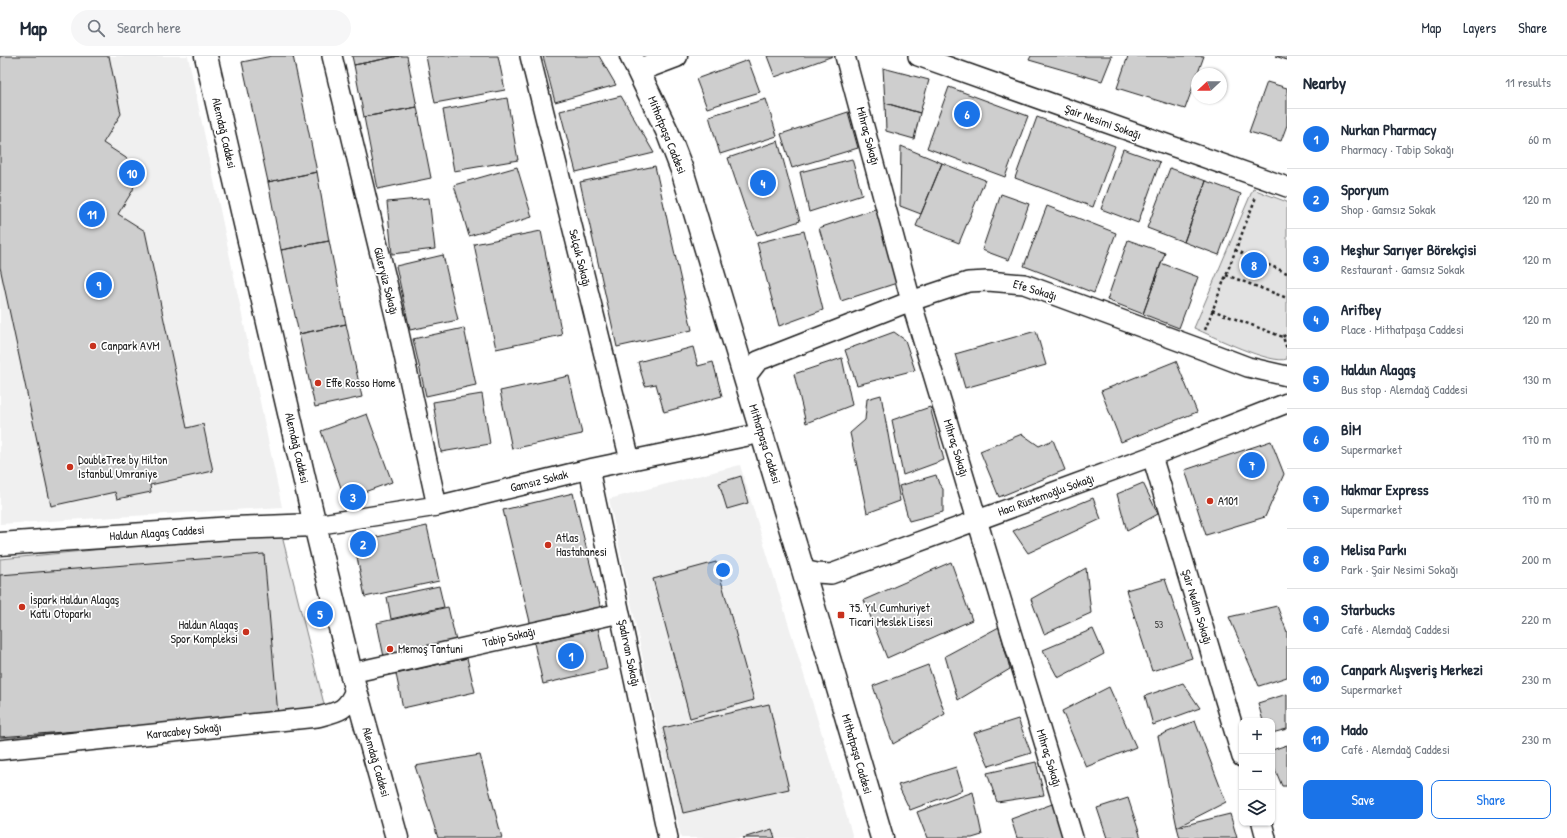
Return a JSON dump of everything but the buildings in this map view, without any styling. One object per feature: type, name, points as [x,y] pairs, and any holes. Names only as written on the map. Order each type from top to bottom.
[{"type":"main road","name":"Alemdağ Caddesi","points":[[206,56],[315,525],[353,681],[397,838]]},
{"type":"main road","points":[[635,63],[676,56]]},
{"type":"main road","name":"Mithatpaşa Caddesi","points":[[635,63],[667,131],[682,170],[762,433],[882,838]]},
{"type":"main road","name":"Haldun Alagaş Caddesi","points":[[0,544],[232,528],[315,525]]},
{"type":"street","name":"Güleryüz Sokağı","points":[[332,56],[397,324],[437,506]]},
{"type":"street","name":"Selçuk Sokağı","points":[[530,56],[630,460]]},
{"type":"street","name":"Mihraç Sokağı","points":[[845,56],[911,301],[1073,838]]},
{"type":"street","name":"Şair Nesimi Sokağı","points":[[918,56],[1287,187]]},
{"type":"street","name":"Efe Sokağı","points":[[745,378],[758,361],[911,301],[968,282],[988,281],[1024,284],[1248,367],[1287,376]]},
{"type":"street","name":"Hacı Rüstemoğlu Sokağı","points":[[803,570],[832,574],[1152,456],[1287,403]]},
{"type":"street","name":"Gamsız Sokak","points":[[315,525],[437,506],[630,460],[762,433]]},
{"type":"street","name":"Şair Nedim Sokağı","points":[[1152,456],[1241,754]]},
{"type":"street","name":"Şadırvan Sokağı","points":[[590,469],[668,838]]},
{"type":"street","name":"Tabip Sokağı","points":[[353,681],[620,613]]},
{"type":"street","name":"Karacabey Sokağı","points":[[0,750],[317,717],[337,713],[351,701],[353,681]]},
{"type":"street","points":[[1263,826],[1266,838]]},
{"type":"path","points":[[1198,348],[1262,179]]},
{"type":"path","points":[[1235,250],[1287,273]]},
{"type":"path","points":[[1226,275],[1287,298]]},
{"type":"path","points":[[1212,310],[1283,337]]},
{"type":"path","points":[[1283,337],[1287,333]]},
{"type":"path","points":[[1283,337],[1287,349]]},
{"type":"shaded area","name":"Canpark AVM","points":[[0,56],[188,56],[282,507],[0,524]]},
{"type":"shaded area","points":[[1253,189],[1287,202],[1287,359],[1279,360],[1255,354],[1194,328]]},
{"type":"shaded area","points":[[740,465],[853,838],[681,838],[609,499]]},
{"type":"shaded area","points":[[281,532],[325,708],[0,738],[0,559]]},
{"type":"place","name":"BİM","points":[[967,114]]},
{"type":"place","name":"Canpark Alışveriş Merkezi","points":[[132,173]]},
{"type":"place","name":"Arifbey","points":[[763,183]]},
{"type":"place","name":"Mado","points":[[92,214]]},
{"type":"place","name":"Melisa Parkı","points":[[1254,265]]},
{"type":"place","name":"Starbucks","points":[[99,285]]},
{"type":"place","name":"Canpark AVM","points":[[93,346]]},
{"type":"place","name":"Effe Rosso Home","points":[[318,383]]},
{"type":"place","name":"Hakmar Express","points":[[1252,465]]},
{"type":"place","name":"DoubleTree by Hilton Istanbul Umraniye","points":[[70,467]]},
{"type":"place","name":"Meşhur Sarıyer Börekçisi","points":[[353,497]]},
{"type":"place","name":"A101","points":[[1210,501]]},
{"type":"place","name":"Sporyum","points":[[363,544]]},
{"type":"place","name":"Atlas Hastahanesi","points":[[548,545]]},
{"type":"place","name":"İspark Haldun Alagaş Katlı Otoparkı","points":[[22,607]]},
{"type":"place","name":"Haldun Alagaş","points":[[320,614]]},
{"type":"place","name":"75. Yıl Cumhuriyet Ticari Meslek Lisesi","points":[[841,615]]},
{"type":"place","name":"Haldun Alagaş Spor Kompleksi","points":[[246,632]]},
{"type":"place","name":"Memoş Tantuni","points":[[390,649]]},
{"type":"place","name":"Nurkan Pharmacy","points":[[571,656]]}]
